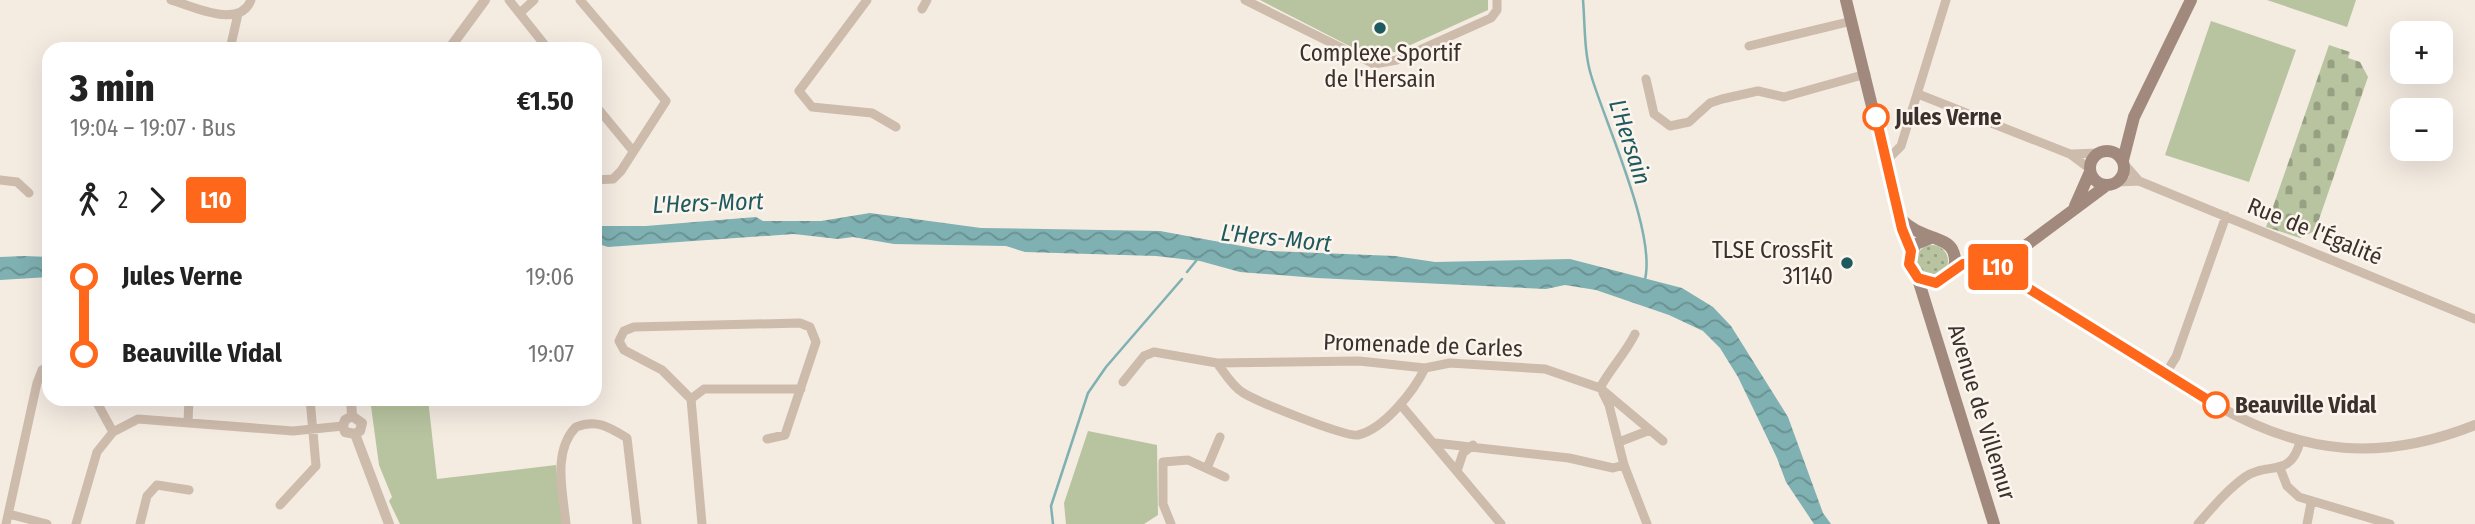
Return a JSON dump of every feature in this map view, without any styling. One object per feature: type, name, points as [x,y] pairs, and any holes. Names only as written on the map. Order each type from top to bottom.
[{"type":"main road","points":[[1846,0],[1911,251],[1909,264],[1918,278],[1929,283],[1941,281],[1953,269],[2025,246],[2123,175],[2134,117],[2191,0]]},
{"type":"main road","points":[[2074,209],[2092,160],[2134,117]]},
{"type":"main road","points":[[2101,152],[2115,152],[2124,163]]},
{"type":"main road","points":[[2090,171],[2094,180],[2112,184]]},
{"type":"main road","points":[[1901,219],[1913,231],[1943,240],[1952,250],[1972,256],[2025,246]]},
{"type":"main road","points":[[1911,251],[1923,239],[1931,238]]},
{"type":"main road","points":[[1952,250],[1953,269]]},
{"type":"main road","name":"Avenue de Villemur","points":[[1918,278],[1994,524]]},
{"type":"main road","name":"Avenue de Villemur","points":[[1931,313],[1941,281]]},
{"type":"street","points":[[171,0],[220,15],[238,14]]},
{"type":"street","points":[[232,42],[238,14],[251,0]]},
{"type":"street","points":[[454,42],[485,0]]},
{"type":"street","points":[[509,0],[543,42]]},
{"type":"street","points":[[520,13],[534,0]]},
{"type":"street","points":[[580,0],[666,101],[613,179],[602,180]]},
{"type":"street","points":[[867,0],[799,91],[812,107],[872,113],[896,127]]},
{"type":"street","points":[[1245,0],[1374,64],[1397,60],[1491,18],[1497,9],[1497,0]]},
{"type":"street","points":[[1886,161],[1901,146],[1946,0]]},
{"type":"street","points":[[1749,46],[1852,21]]},
{"type":"street","points":[[1646,79],[1654,114],[1670,126],[1689,122],[1710,103],[1722,99],[1758,91],[1784,97],[1866,75]]},
{"type":"street","points":[[1918,94],[2070,154],[2090,171]]},
{"type":"street","points":[[602,114],[633,151]]},
{"type":"street","points":[[2070,154],[2101,152]]},
{"type":"street","name":"Rue de l'Égalité","points":[[2124,163],[2139,181]]},
{"type":"street","points":[[0,180],[17,182],[29,193]]},
{"type":"street","name":"Rue de l'Égalité","points":[[2112,184],[2139,181],[2475,319]]},
{"type":"street","points":[[2166,373],[2176,357],[2227,216]]},
{"type":"street","points":[[2022,283],[2015,267],[2025,246]]},
{"type":"street","points":[[1984,261],[1997,266],[2251,425],[2300,442],[2334,449],[2389,446],[2450,435],[2475,425]]},
{"type":"street","points":[[702,524],[691,399],[662,370],[624,350],[619,341],[624,331],[634,327],[800,323],[810,327],[816,342],[786,435],[767,439]]},
{"type":"street","points":[[1600,388],[1608,374],[1623,358],[1635,334]]},
{"type":"street","name":"Promenade de Carles","points":[[1123,382],[1144,356],[1153,352],[1217,363],[1359,361],[1425,368],[1450,363],[1545,369],[1600,388]]},
{"type":"street","points":[[1231,379],[1240,361]]},
{"type":"street","points":[[1217,363],[1240,391],[1346,435],[1372,430],[1401,405],[1425,368]]},
{"type":"street","points":[[42,370],[7,519],[47,524]]},
{"type":"street","points":[[1600,388],[1663,441]]},
{"type":"street","points":[[1600,388],[1609,405],[1624,465],[1647,524]]},
{"type":"street","points":[[691,399],[705,389],[801,389]]},
{"type":"street","points":[[1401,405],[1501,524]]},
{"type":"street","points":[[99,406],[113,432]]},
{"type":"street","points":[[188,422],[189,406]]},
{"type":"street","points":[[280,505],[316,466],[311,406]]},
{"type":"street","points":[[351,406],[352,416]]},
{"type":"street","points":[[342,426],[345,420],[352,416]]},
{"type":"street","points":[[342,426],[345,432],[355,434],[360,431],[362,423],[352,416]]},
{"type":"street","points":[[76,524],[97,452],[113,432],[138,419],[293,431],[342,426]]},
{"type":"street","points":[[566,524],[563,447],[569,433],[586,423],[605,424],[627,438],[637,524]]},
{"type":"street","points":[[1619,442],[1650,430]]},
{"type":"street","points":[[355,434],[389,524]]},
{"type":"street","points":[[1207,468],[1220,436]]},
{"type":"street","points":[[2198,524],[2242,479],[2261,470],[2280,468],[2295,457],[2300,442]]},
{"type":"street","points":[[1435,443],[1473,445],[1569,458],[1613,468],[1624,465]]},
{"type":"street","points":[[1457,471],[1463,453],[1473,445]]},
{"type":"street","points":[[1171,524],[1163,504],[1163,462],[1188,460],[1225,477]]},
{"type":"street","points":[[2280,468],[2293,494],[2311,503],[2390,524]]},
{"type":"street","points":[[140,524],[146,496],[157,485],[189,490]]},
{"type":"street","points":[[2307,524],[2311,503]]},
{"type":"green space","name":"Complexe Sportif de l'Hersain","points":[[1260,0],[1488,0],[1488,10],[1395,52],[1369,56]]},
{"type":"green space","points":[[2267,0],[2356,0],[2347,27]]},
{"type":"green space","points":[[2211,21],[2296,50],[2249,182],[2165,155]]},
{"type":"green space","points":[[2329,45],[2350,52],[2348,58],[2360,62],[2368,77],[2315,231],[2300,238],[2266,227]]},
{"type":"green space","points":[[1932,245],[1943,250],[1948,261],[1943,272],[1932,277],[1921,272],[1916,261],[1921,250]]},
{"type":"green space","points":[[371,406],[429,406],[437,479],[556,465],[562,524],[400,524],[389,501],[392,497],[379,465]]},
{"type":"green space","points":[[1088,431],[1157,445],[1158,515],[1144,524],[1066,524],[1064,503]]},
{"type":"water","points":[[870,213],[981,228],[1160,231],[1269,251],[1395,256],[1435,262],[1570,259],[1682,288],[1713,307],[1731,326],[1788,417],[1823,513],[1831,524],[1814,524],[1786,482],[1738,377],[1720,348],[1703,331],[1669,315],[1596,290],[1565,285],[1546,289],[1317,278],[1240,272],[1200,261],[1156,256],[1025,252],[1006,246],[894,244],[853,237],[838,239],[794,234],[608,247],[602,245],[602,226],[646,226],[756,217],[763,221],[821,221]]},
{"type":"water","points":[[0,257],[42,257],[42,277],[0,280]]},
{"type":"waterway","name":"L'Hersain","points":[[1583,0],[1589,66],[1638,210],[1647,263],[1644,283]]},
{"type":"waterway","points":[[1187,272],[1196,261]]},
{"type":"waterway","points":[[1053,524],[1051,506],[1088,393],[1106,367],[1182,279]]},
{"type":"bus line","name":"L10","points":[[1876,117],[1902,229],[1911,251],[1909,264],[1914,275],[1923,281],[1936,283],[1963,264],[1984,261],[1992,263],[2010,277],[2216,405]]},
{"type":"place","name":"Complexe Sportif de l'Hersain","points":[[1380,28]]},
{"type":"place","name":"Jules Verne","points":[[1876,117]]},
{"type":"place","name":"TLSE CrossFit 31140","points":[[1847,263]]},
{"type":"place","name":"Beauville Vidal","points":[[2216,405]]},
{"type":"water label","name":"L'Hers-Mort","points":[[708,203]]},
{"type":"water label","name":"L'Hers-Mort","points":[[1276,238]]}]
